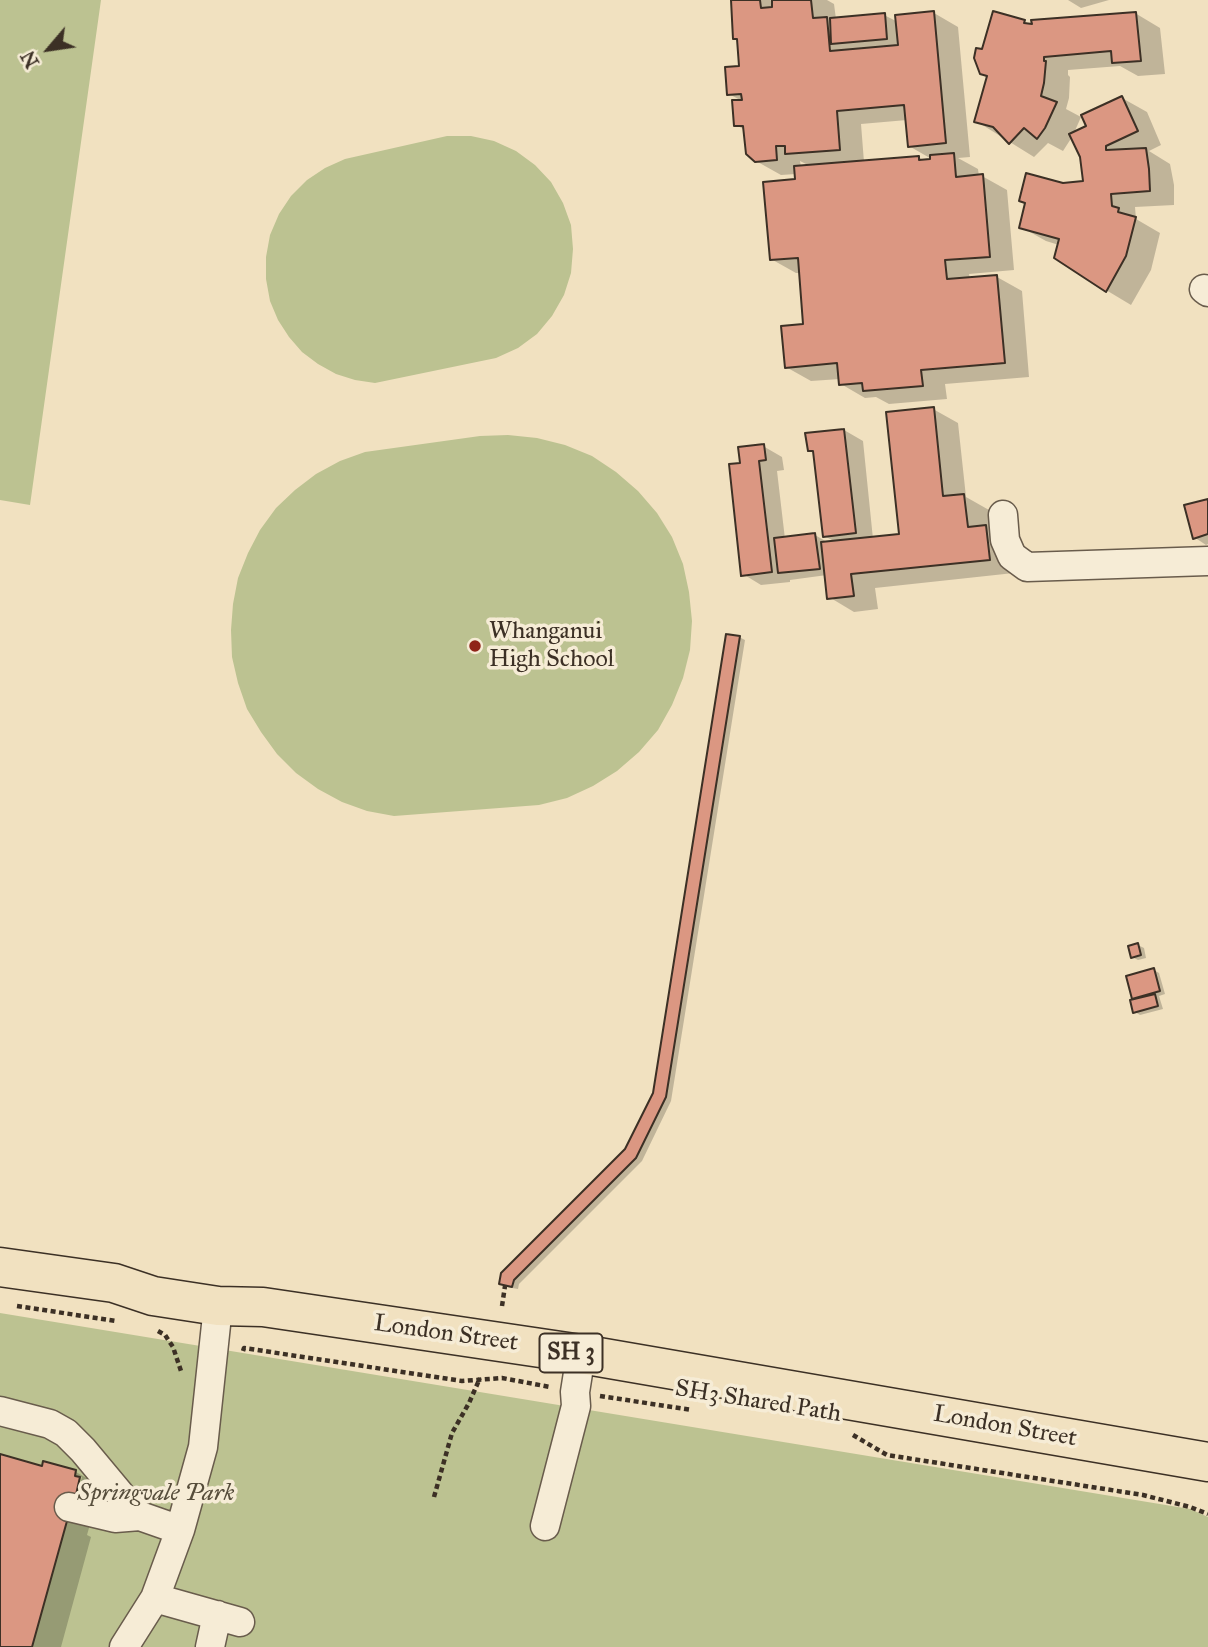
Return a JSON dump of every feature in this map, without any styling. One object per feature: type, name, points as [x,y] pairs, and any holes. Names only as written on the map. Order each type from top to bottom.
[{"type":"highway","name":"London Street","points":[[0,1267],[114,1283],[153,1296],[218,1306],[263,1307],[581,1354],[1208,1462]]},
{"type":"highway","name":"London Street","points":[[1140,1450],[1208,1441]]},
{"type":"highway","points":[[1140,1450],[1208,1481]]},
{"type":"lane","points":[[1003,515],[1005,540],[1012,556],[1027,567],[1208,561]]},
{"type":"lane","points":[[124,1647],[155,1598],[180,1530],[203,1447],[218,1306]]},
{"type":"lane","points":[[545,1526],[576,1406],[575,1392],[581,1354]]},
{"type":"lane","points":[[0,1411],[50,1424],[66,1433],[140,1516],[180,1530]]},
{"type":"lane","points":[[69,1507],[115,1518],[140,1516]]},
{"type":"lane","points":[[155,1598],[229,1619],[210,1647]]},
{"type":"path","points":[[502,1306],[505,1286]]},
{"type":"path","points":[[13,1305],[122,1321]]},
{"type":"path","points":[[154,1328],[165,1335],[173,1347],[183,1379],[211,1383]]},
{"type":"path","points":[[241,1360],[244,1348],[462,1381],[502,1378],[561,1389]]},
{"type":"path","points":[[434,1497],[452,1433],[480,1380],[481,1370]]},
{"type":"path","name":"SH3 Shared Path","points":[[600,1396],[696,1410]]},
{"type":"path","name":"SH3 Shared Path","points":[[848,1433],[887,1455],[1143,1495],[1208,1514]]},
{"type":"green space","points":[[0,0],[101,0],[30,505],[0,500]]},
{"type":"green space","points":[[447,136],[471,136],[494,141],[516,151],[535,165],[551,182],[571,225],[571,273],[564,295],[537,334],[518,348],[496,358],[375,383],[336,374],[302,352],[278,320],[270,301],[266,257],[270,235],[279,214],[291,196],[307,180],[325,168],[345,159]]},
{"type":"green space","points":[[508,435],[565,445],[592,456],[638,491],[657,513],[672,537],[683,564],[692,621],[690,650],[672,705],[658,730],[639,752],[617,771],[567,798],[539,805],[394,816],[367,811],[342,802],[296,773],[277,754],[247,709],[232,657],[231,630],[238,578],[248,553],[276,508],[316,474],[340,461],[365,452],[480,436]]},
{"type":"green space","name":"Springvale Park","points":[[0,1313],[1190,1509],[1208,1517],[1208,1647],[0,1647]]},
{"type":"building","points":[[731,0],[760,0],[761,8],[772,7],[772,0],[811,0],[813,18],[827,17],[830,51],[898,45],[895,15],[934,11],[946,143],[908,147],[904,105],[837,111],[840,150],[785,154],[785,146],[776,146],[777,160],[755,162],[746,154],[743,126],[734,126],[732,100],[742,100],[741,94],[727,95],[725,67],[739,66],[737,39],[733,39]]},
{"type":"building","points":[[993,11],[1032,24],[1031,20],[1136,12],[1141,61],[1112,63],[1111,51],[1044,57],[1046,61],[1041,96],[1057,102],[1037,139],[1024,128],[1009,144],[993,127],[974,122],[987,76],[980,74],[974,58],[976,48],[982,49]]},
{"type":"building","points":[[885,13],[887,39],[831,44],[830,18]]},
{"type":"building","points":[[1122,96],[1138,131],[1106,146],[1106,150],[1146,148],[1150,191],[1111,194],[1112,206],[1119,208],[1118,212],[1136,217],[1126,256],[1106,292],[1054,258],[1059,239],[1019,228],[1025,203],[1019,201],[1026,173],[1063,183],[1083,181],[1080,157],[1069,134],[1086,126],[1081,115]]},
{"type":"building","points":[[954,153],[956,177],[983,174],[990,257],[945,260],[947,279],[997,275],[1005,363],[921,370],[923,386],[863,391],[862,383],[839,385],[837,363],[785,368],[781,326],[803,324],[798,258],[770,260],[763,182],[795,179],[794,166],[919,156],[919,160],[930,159],[930,155]]},
{"type":"building","points":[[934,407],[943,496],[964,494],[968,527],[986,525],[990,560],[851,574],[854,596],[827,599],[821,542],[899,534],[886,412]]},
{"type":"building","points":[[844,429],[856,533],[823,537],[813,451],[808,451],[805,433]]},
{"type":"building","points":[[764,444],[766,460],[759,461],[772,572],[741,576],[729,464],[740,463],[738,447]]},
{"type":"building","points":[[1208,499],[1208,534],[1193,539],[1184,505]]},
{"type":"building","points":[[815,533],[820,569],[778,573],[774,538]]},
{"type":"building","points":[[726,634],[740,636],[666,1097],[636,1158],[514,1280],[512,1287],[499,1284],[501,1273],[625,1149],[653,1093]]},
{"type":"building","points":[[1138,943],[1141,955],[1131,958],[1128,946]]},
{"type":"building","points":[[1154,968],[1160,991],[1132,999],[1126,976]]},
{"type":"building","points":[[1155,994],[1158,1006],[1133,1013],[1130,1000]]},
{"type":"building","points":[[0,1454],[42,1466],[43,1461],[76,1470],[75,1476],[80,1477],[75,1499],[70,1497],[63,1520],[67,1521],[32,1647],[0,1647]]},
{"type":"place","name":"Whanganui High School","points":[[475,646]]}]
